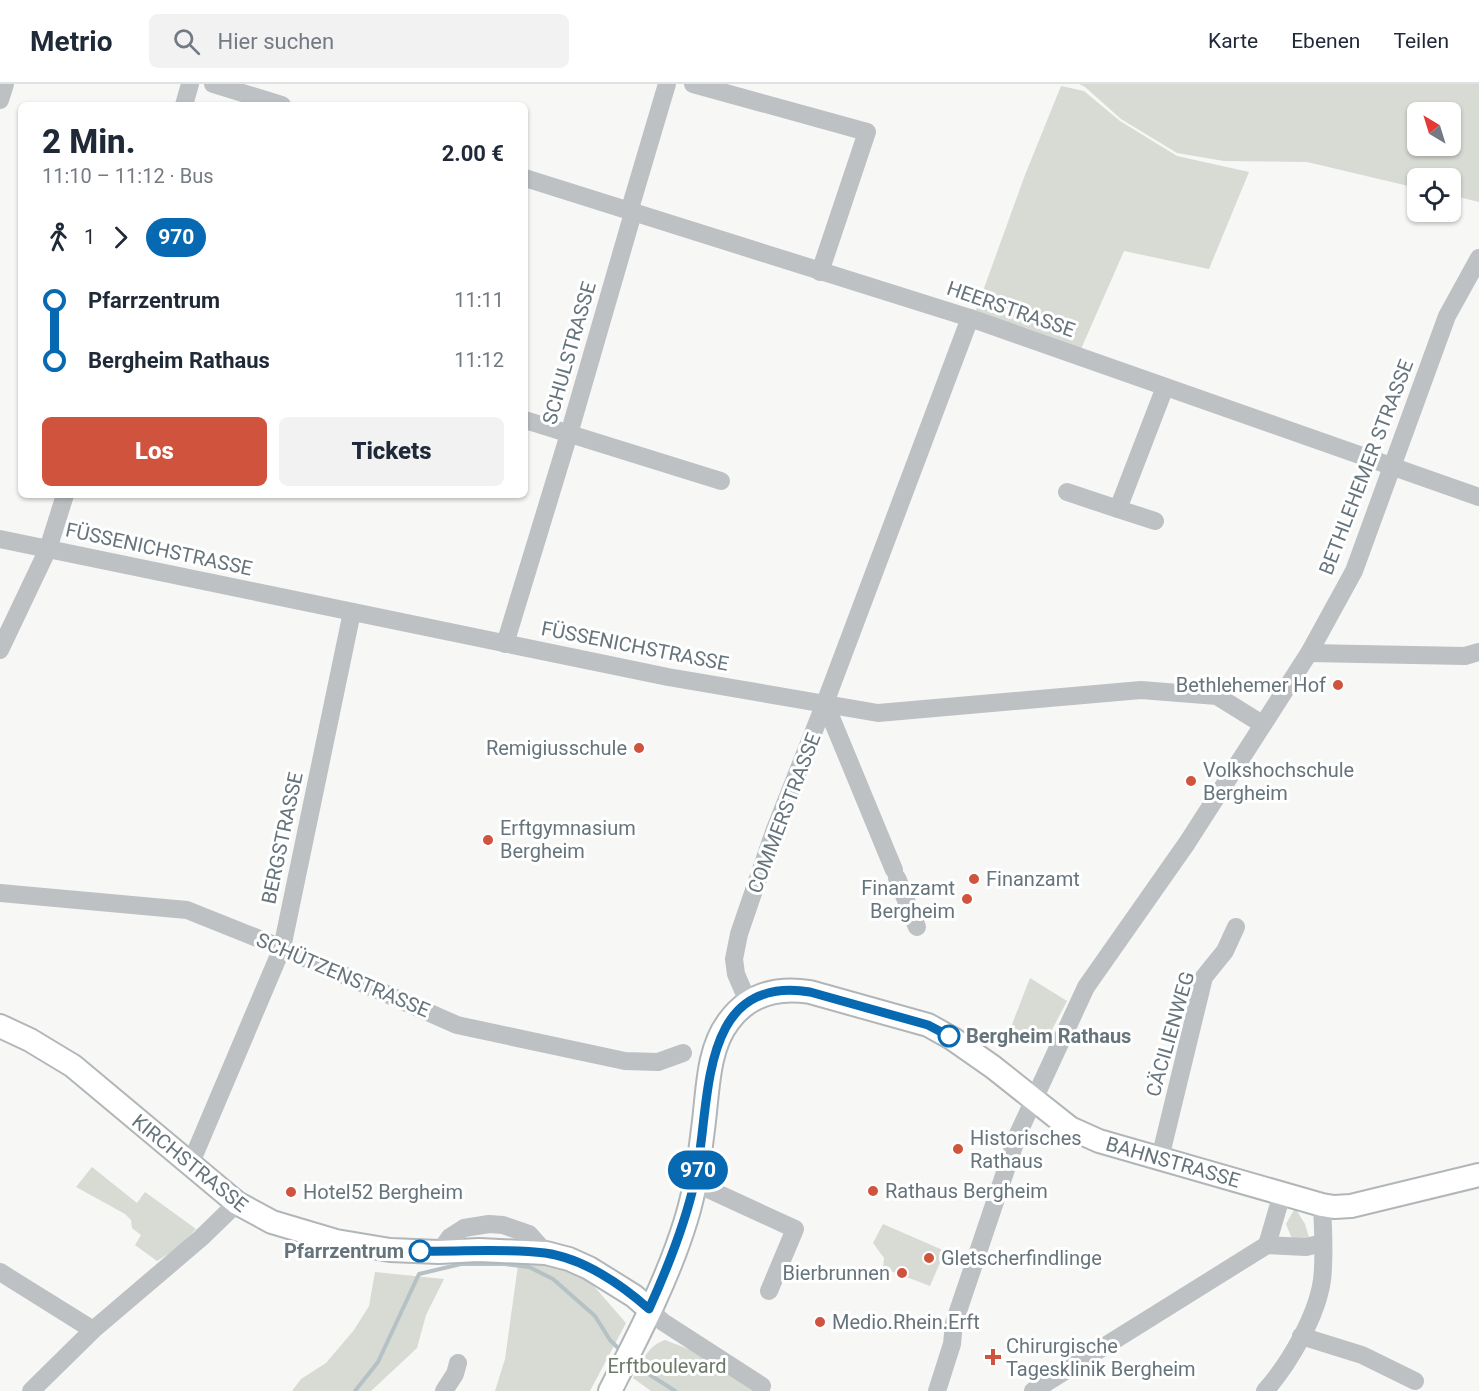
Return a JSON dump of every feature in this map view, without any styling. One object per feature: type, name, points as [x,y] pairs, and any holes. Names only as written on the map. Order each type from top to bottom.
[{"type":"main road","points":[[610,1391],[645,1318],[686,1220],[695,1183],[714,1053],[728,1022],[748,1002],[770,992],[792,989],[928,1025],[966,1046],[1033,1100]]},
{"type":"main road","name":"KIRCHSTRASSE","points":[[0,1026],[30,1040],[73,1066],[237,1203],[272,1222],[336,1241],[390,1250],[546,1253],[569,1259],[589,1268],[634,1296],[645,1318]]},
{"type":"main road","name":"BAHNSTRASSE","points":[[1033,1100],[1070,1128],[1099,1141],[1322,1205],[1351,1206],[1479,1175]]},
{"type":"street","points":[[0,100],[5,84]]},
{"type":"street","points":[[185,102],[190,84]]},
{"type":"street","points":[[213,84],[272,102]]},
{"type":"street","name":"SCHULSTRASSE","points":[[506,644],[569,434],[667,84]]},
{"type":"street","points":[[693,84],[867,132],[820,272]]},
{"type":"street","name":"HEERSTRASSE","points":[[528,179],[970,318],[1479,497]]},
{"type":"street","name":"BETHLEHEMER STRASSE","points":[[936,1391],[952,1344],[954,1323],[1018,1134],[1086,987],[1187,843],[1309,653],[1354,572],[1447,316],[1479,258]]},
{"type":"street","name":"COMMERSTRASSE","points":[[748,1002],[736,974],[734,959],[739,934],[775,829],[970,318]]},
{"type":"street","points":[[1118,509],[1165,387]]},
{"type":"street","points":[[528,421],[721,481]]},
{"type":"street","points":[[1067,492],[1155,521]]},
{"type":"street","points":[[0,650],[48,549],[64,498]]},
{"type":"street","name":"FÜSSENICHSTRASSE","points":[[0,539],[668,677],[878,713],[1141,690],[1217,696],[1262,724]]},
{"type":"street","name":"BERGSTRASSE","points":[[190,1166],[282,948],[352,612]]},
{"type":"street","points":[[1309,653],[1465,656],[1479,652]]},
{"type":"street","points":[[825,703],[917,927]]},
{"type":"street","name":"SCHÜTZENSTRASSE","points":[[0,892],[187,910],[282,948],[457,1025],[625,1061],[658,1062],[683,1053]]},
{"type":"street","name":"CÄCILIENWEG","points":[[1160,1158],[1204,977],[1225,951],[1236,927]]},
{"type":"street","points":[[695,1183],[795,1229],[769,1291]]},
{"type":"street","points":[[1267,1245],[1282,1194]]},
{"type":"street","points":[[31,1391],[93,1330],[201,1238],[237,1203]]},
{"type":"street","points":[[1265,1391],[1276,1378],[1301,1336],[1315,1307],[1322,1281],[1322,1205]]},
{"type":"street","points":[[1033,1391],[1267,1245],[1306,1247],[1323,1243]]},
{"type":"street","points":[[0,1272],[93,1330]]},
{"type":"street","name":"KIRCHSTRASSE","points":[[645,1318],[663,1322],[762,1386]]},
{"type":"street","points":[[1301,1336],[1362,1354],[1415,1382]]},
{"type":"street","points":[[444,1391],[455,1374],[458,1363]]},
{"type":"green space","points":[[1079,84],[1479,84],[1479,202],[1461,198],[1461,168],[1407,168],[1407,186],[1307,162],[1224,161],[1177,153],[1121,119]]},
{"type":"green space","points":[[1061,86],[1084,91],[1120,121],[1177,156],[1249,172],[1209,269],[1124,251],[1081,349],[975,313],[1025,175]]},
{"type":"green space","points":[[1030,978],[1067,1001],[1044,1045],[1009,1032]]},
{"type":"green space","points":[[92,1167],[137,1203],[145,1192],[196,1229],[178,1248],[157,1261],[135,1245],[141,1235],[132,1228],[131,1220],[125,1214],[76,1187]]},
{"type":"green space","points":[[1295,1208],[1305,1224],[1310,1241],[1294,1244],[1286,1224]]},
{"type":"green space","points":[[883,1224],[945,1251],[930,1286],[883,1268],[884,1258],[873,1243]]},
{"type":"green space","points":[[543,1264],[586,1277],[626,1323],[590,1391],[495,1391],[505,1359],[518,1265]]},
{"type":"green space","points":[[375,1272],[444,1279],[426,1315],[417,1348],[371,1391],[292,1391],[301,1379],[326,1363],[354,1330],[369,1306]]},
{"type":"green space","name":"Erftboulevard","points":[[665,1340],[696,1352],[759,1391],[651,1391],[633,1378],[649,1350]]},
{"type":"waterway","points":[[355,1391],[378,1362],[419,1274],[461,1264],[505,1264],[529,1267],[553,1279],[595,1316],[610,1340],[621,1351]]},
{"type":"waterway","points":[[633,1362],[675,1391]]},
{"type":"bus line","name":"970","points":[[420,1251],[494,1250],[546,1253],[569,1259],[589,1268],[621,1287],[649,1309],[686,1220],[698,1168],[714,1053],[723,1030],[738,1010],[763,994],[792,989],[928,1025],[949,1036]]},
{"type":"place","name":"Bethlehemer Hof","points":[[1338,685]]},
{"type":"place","name":"Remigiusschule","points":[[639,748]]},
{"type":"place","name":"Volkshochschule Bergheim","points":[[1191,781]]},
{"type":"place","name":"Erftgymnasium Bergheim","points":[[488,840]]},
{"type":"place","name":"Finanzamt","points":[[974,879]]},
{"type":"place","name":"Finanzamt Bergheim","points":[[967,899]]},
{"type":"place","name":"Bergheim Rathaus","points":[[949,1036]]},
{"type":"place","name":"Historisches Rathaus","points":[[958,1149]]},
{"type":"place","name":"Rathaus Bergheim","points":[[873,1191]]},
{"type":"place","name":"Hotel52 Bergheim","points":[[291,1192]]},
{"type":"place","name":"Pfarrzentrum","points":[[420,1251]]},
{"type":"place","name":"Gletscherfindlinge","points":[[929,1258]]},
{"type":"place","name":"Bierbrunnen","points":[[902,1273]]},
{"type":"place","name":"Medio.Rhein.Erft","points":[[820,1322]]},
{"type":"place","name":"Chirurgische Tagesklinik Bergheim","points":[[993,1357]]}]
